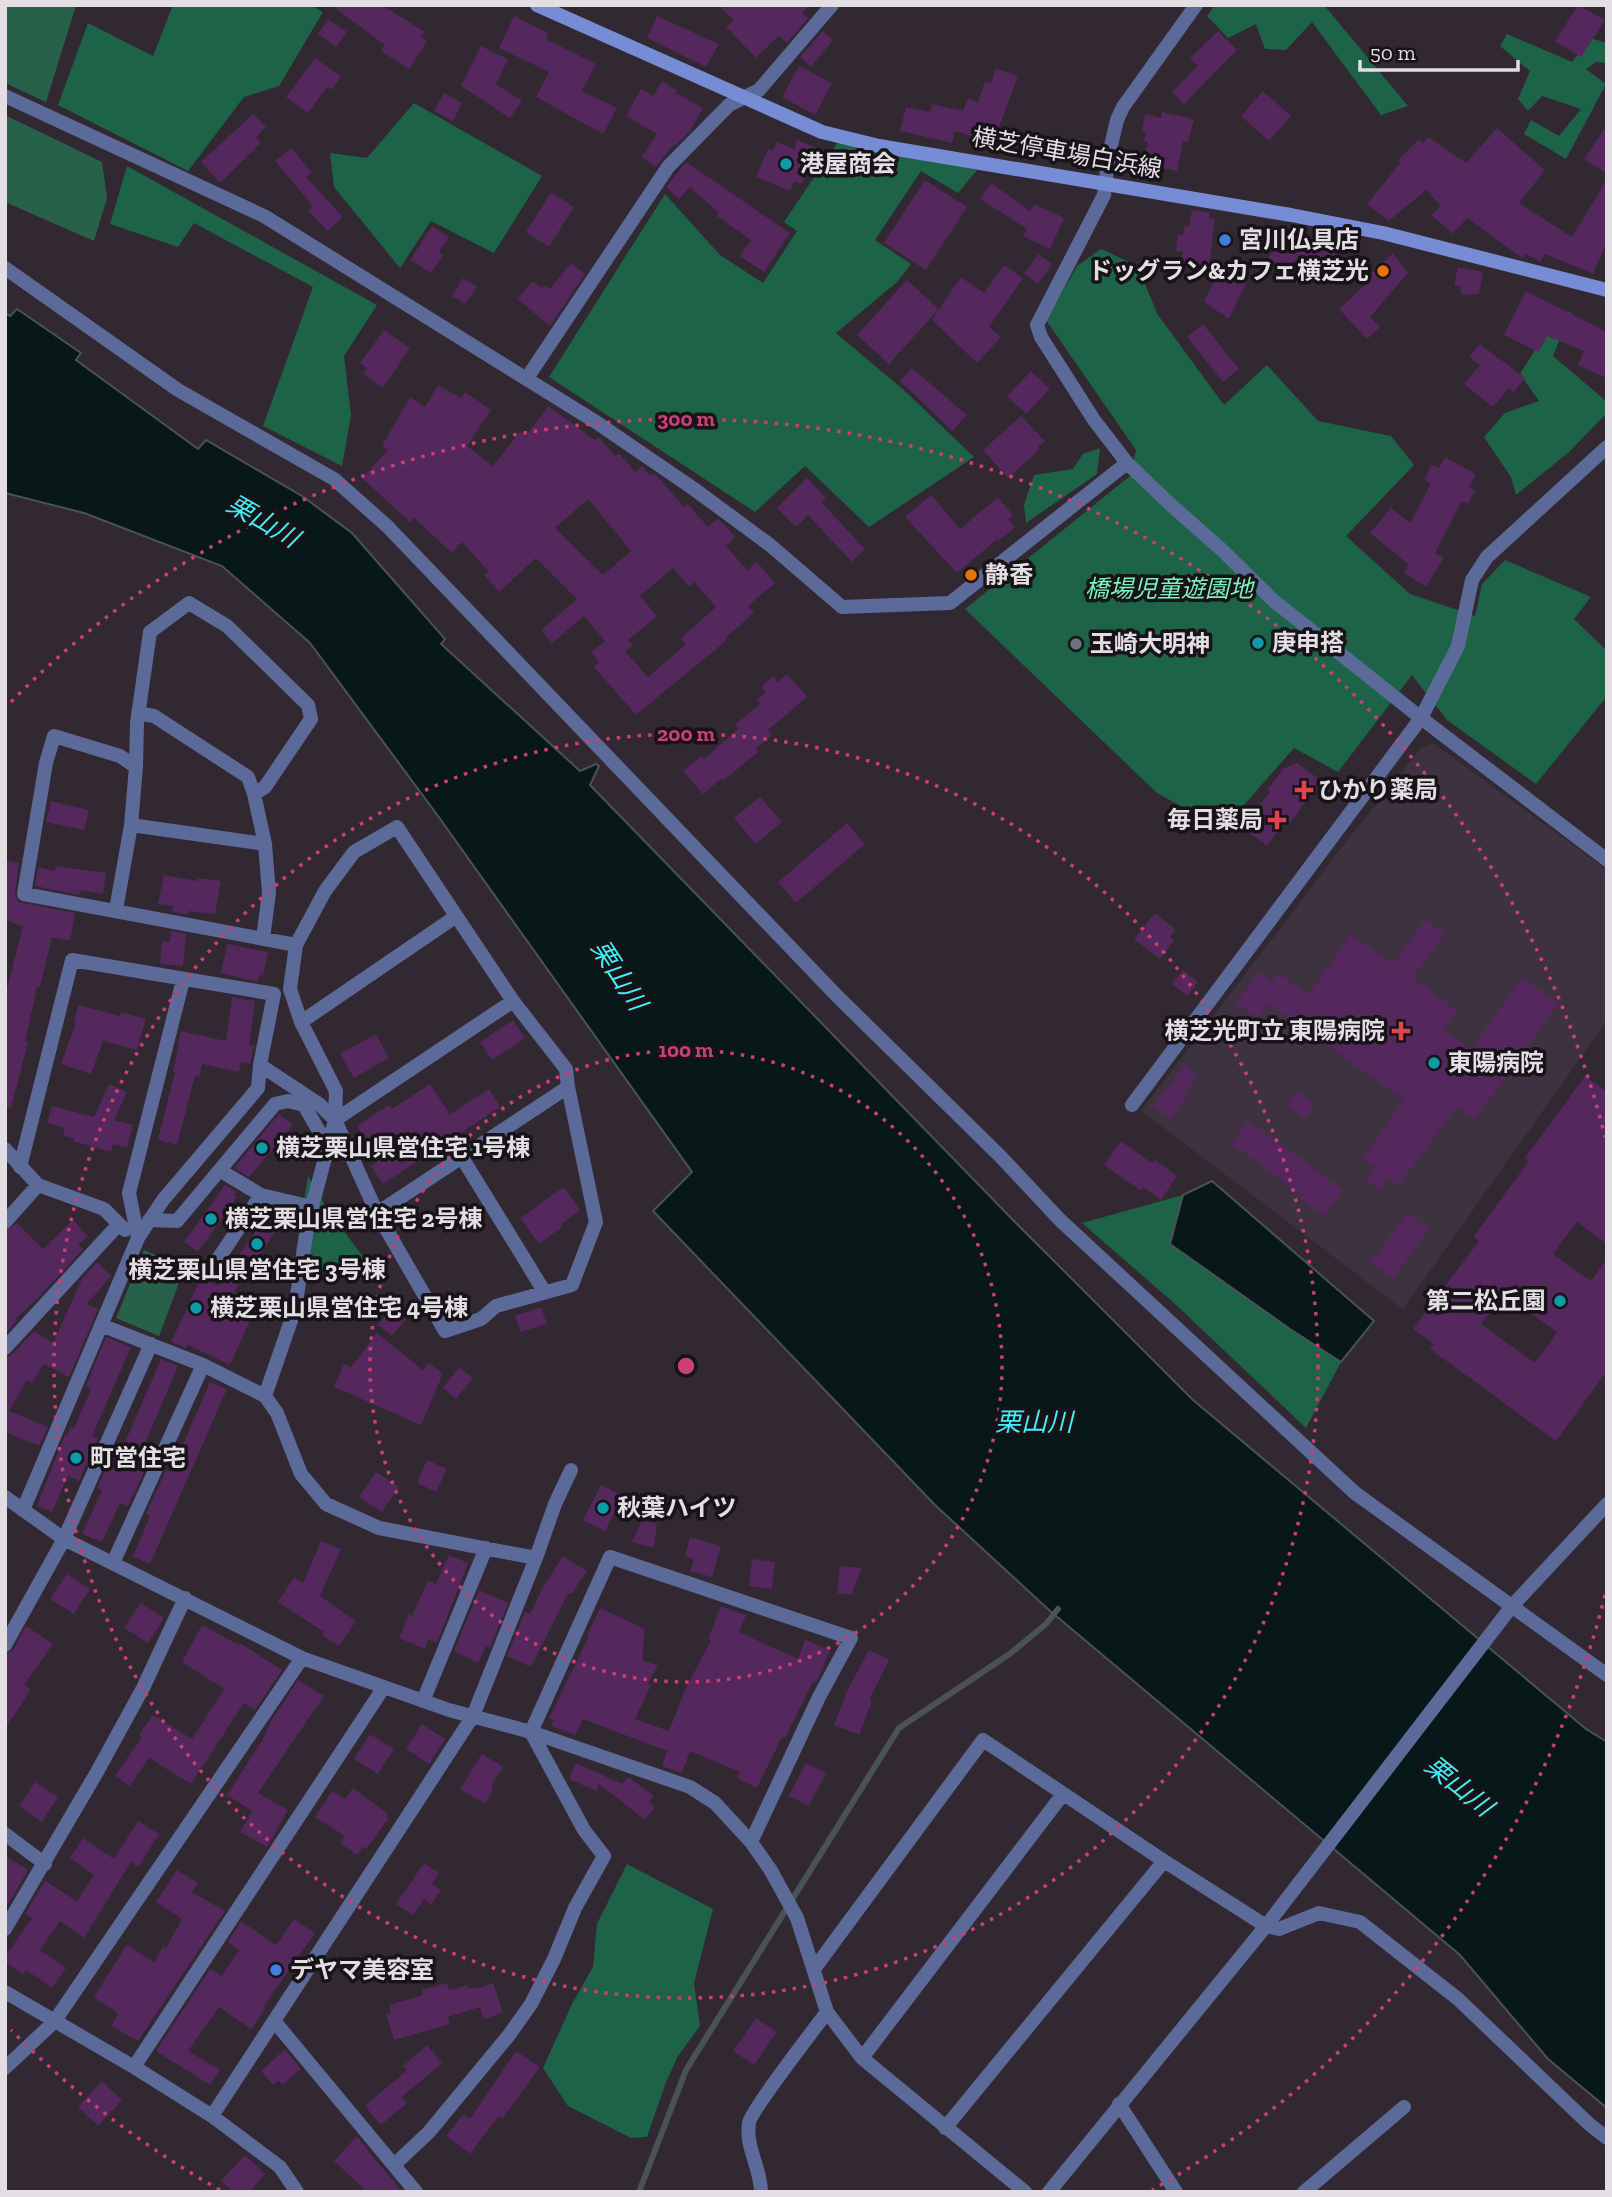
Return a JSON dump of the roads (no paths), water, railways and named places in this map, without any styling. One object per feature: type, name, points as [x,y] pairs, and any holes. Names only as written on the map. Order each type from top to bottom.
[{"type":"main road","name":"横芝停車場白浜線","points":[[537,5],[822,132],[879,146],[1106,182],[1383,233],[1607,290]]},
{"type":"street","points":[[529,380],[529,375],[668,167],[729,105],[759,90],[832,5]]},
{"type":"street","points":[[1196,5],[1123,107],[1109,154],[1104,195],[1037,325],[1041,337],[1094,420],[1127,463],[1274,601],[1421,718],[1607,860]]},
{"type":"street","points":[[5,96],[264,216],[529,380],[694,489],[770,545],[842,607],[950,603],[1127,463]]},
{"type":"street","points":[[5,268],[178,390],[334,479],[387,526],[837,996],[1060,1220],[1355,1493],[1607,1675]]},
{"type":"street","points":[[1132,1105],[1421,718],[1458,646],[1472,580],[1477,569],[1487,556],[1607,447]]},
{"type":"street","points":[[116,910],[131,825],[138,713],[150,632],[189,603],[227,626],[308,705],[311,719],[265,788],[254,794]]},
{"type":"street","points":[[138,713],[154,716],[248,777],[265,844],[269,893],[263,938]]},
{"type":"street","points":[[136,767],[120,755],[54,736],[46,763],[24,894],[296,945]]},
{"type":"street","points":[[131,825],[265,844]]},
{"type":"street","points":[[260,1065],[318,1104],[335,1120],[377,1213],[445,1331],[481,1319],[496,1306],[572,1285],[596,1222],[566,1069],[513,1001],[397,827],[354,852],[325,891],[296,945],[290,989],[301,1022],[335,1091],[335,1120],[312,1207],[295,1308],[265,1396]]},
{"type":"street","points":[[301,1022],[455,917]]},
{"type":"street","points":[[20,1167],[72,960],[274,993],[258,1088],[163,1200],[138,1238],[23,1510]]},
{"type":"street","points":[[138,1238],[129,1193],[183,980]]},
{"type":"street","points":[[335,1120],[513,1001]]},
{"type":"street","points":[[377,1213],[568,1087]]},
{"type":"street","points":[[149,1220],[177,1221],[275,1104],[288,1101],[304,1105],[328,1147]]},
{"type":"street","points":[[5,1149],[38,1185],[104,1209],[118,1225],[138,1238]]},
{"type":"street","points":[[461,1156],[544,1291]]},
{"type":"street","points":[[221,1171],[261,1195],[312,1207]]},
{"type":"street","points":[[5,1222],[38,1185]]},
{"type":"street","points":[[211,1271],[261,1195]]},
{"type":"street","points":[[5,1349],[118,1225]]},
{"type":"street","points":[[102,1325],[203,1365],[265,1396],[277,1413],[301,1474],[326,1504],[379,1528],[536,1558]]},
{"type":"street","points":[[5,1645],[64,1539],[151,1344]]},
{"type":"street","points":[[113,1563],[203,1365]]},
{"type":"street","points":[[212,2116],[474,1716],[555,1504],[571,1470]]},
{"type":"street","points":[[5,1497],[64,1539],[302,1658],[424,1701],[531,1732],[690,1787],[715,1803],[751,1842],[770,1869],[797,1918],[827,2012],[862,2058],[1025,2192]]},
{"type":"street","points":[[1049,2192],[1266,1926],[1512,1606],[1607,1504]]},
{"type":"street","points":[[424,1701],[486,1548]]},
{"type":"street","points":[[531,1732],[610,1557],[852,1638],[819,1697],[751,1842]]},
{"type":"street","points":[[5,1929],[45,1864],[143,1688],[185,1598]]},
{"type":"street","points":[[5,2068],[54,2022],[302,1658]]},
{"type":"street","points":[[134,2067],[384,1687]]},
{"type":"street","points":[[394,2165],[429,2132],[509,2035],[531,2004],[554,1959],[575,1908],[604,1856],[584,1830],[531,1732]]},
{"type":"street","points":[[814,1969],[983,1740],[1266,1926],[1279,1929],[1319,1913],[1360,1922],[1458,1999],[1607,2138]]},
{"type":"street","points":[[862,2058],[1063,1794]]},
{"type":"street","points":[[5,1833],[45,1864]]},
{"type":"street","points":[[945,2128],[1164,1861]]},
{"type":"street","points":[[5,1992],[212,2116],[280,2167],[297,2192]]},
{"type":"street","points":[[761,2192],[761,2178],[750,2149],[749,2120],[827,2012]]},
{"type":"street","points":[[275,2022],[416,2192]]},
{"type":"street","points":[[1119,2104],[1176,2192]]},
{"type":"street","points":[[1304,2192],[1404,2107]]},
{"type":"water","name":"栗山川","points":[[17,309],[81,353],[76,360],[198,449],[206,440],[302,496],[352,533],[445,639],[441,644],[580,771],[596,764],[599,766],[590,785],[1012,1219],[1193,1400],[1586,1729],[1607,1742],[1607,2108],[1548,2059],[1460,1955],[1049,1610],[935,1505],[653,1211],[692,1172],[438,816],[310,643],[222,566],[84,513],[5,493],[5,313],[10,316]]},
{"type":"water","points":[[1212,1181],[1374,1321],[1341,1362],[1170,1244],[1183,1195]]},
{"type":"waterway","points":[[639,2192],[686,2070],[899,1728],[1011,1653],[1046,1624],[1058,1609]]},
{"type":"place","name":"港屋商会","points":[[786,164]]},
{"type":"place","name":"宮川仏具店","points":[[1225,240]]},
{"type":"place","name":"ドッグラン&カフェ横芝光","points":[[1383,271]]},
{"type":"place","name":"静香","points":[[971,575]]},
{"type":"place","name":"庚申搭","points":[[1258,643]]},
{"type":"place","name":"玉崎大明神","points":[[1076,644]]},
{"type":"place","name":"ひかり薬局","points":[[1304,790]]},
{"type":"place","name":"毎日薬局","points":[[1277,820]]},
{"type":"place","name":"横芝光町立 東陽病院","points":[[1401,1031]]},
{"type":"place","name":"東陽病院","points":[[1434,1063]]},
{"type":"place","name":"横芝栗山県営住宅 1号棟","points":[[262,1148]]},
{"type":"place","name":"横芝栗山県営住宅 2号棟","points":[[211,1219]]},
{"type":"place","name":"横芝栗山県営住宅 3号棟","points":[[257,1244]]},
{"type":"place","name":"第二松丘園","points":[[1560,1301]]},
{"type":"place","name":"横芝栗山県営住宅 4号棟","points":[[196,1308]]},
{"type":"place","name":"町営住宅","points":[[76,1458]]},
{"type":"place","name":"秋葉ハイツ","points":[[603,1508]]},
{"type":"place","name":"デヤマ美容室","points":[[276,1970]]},
{"type":"park label","name":"橋場児童遊園地","points":[[1169,589]]}]
